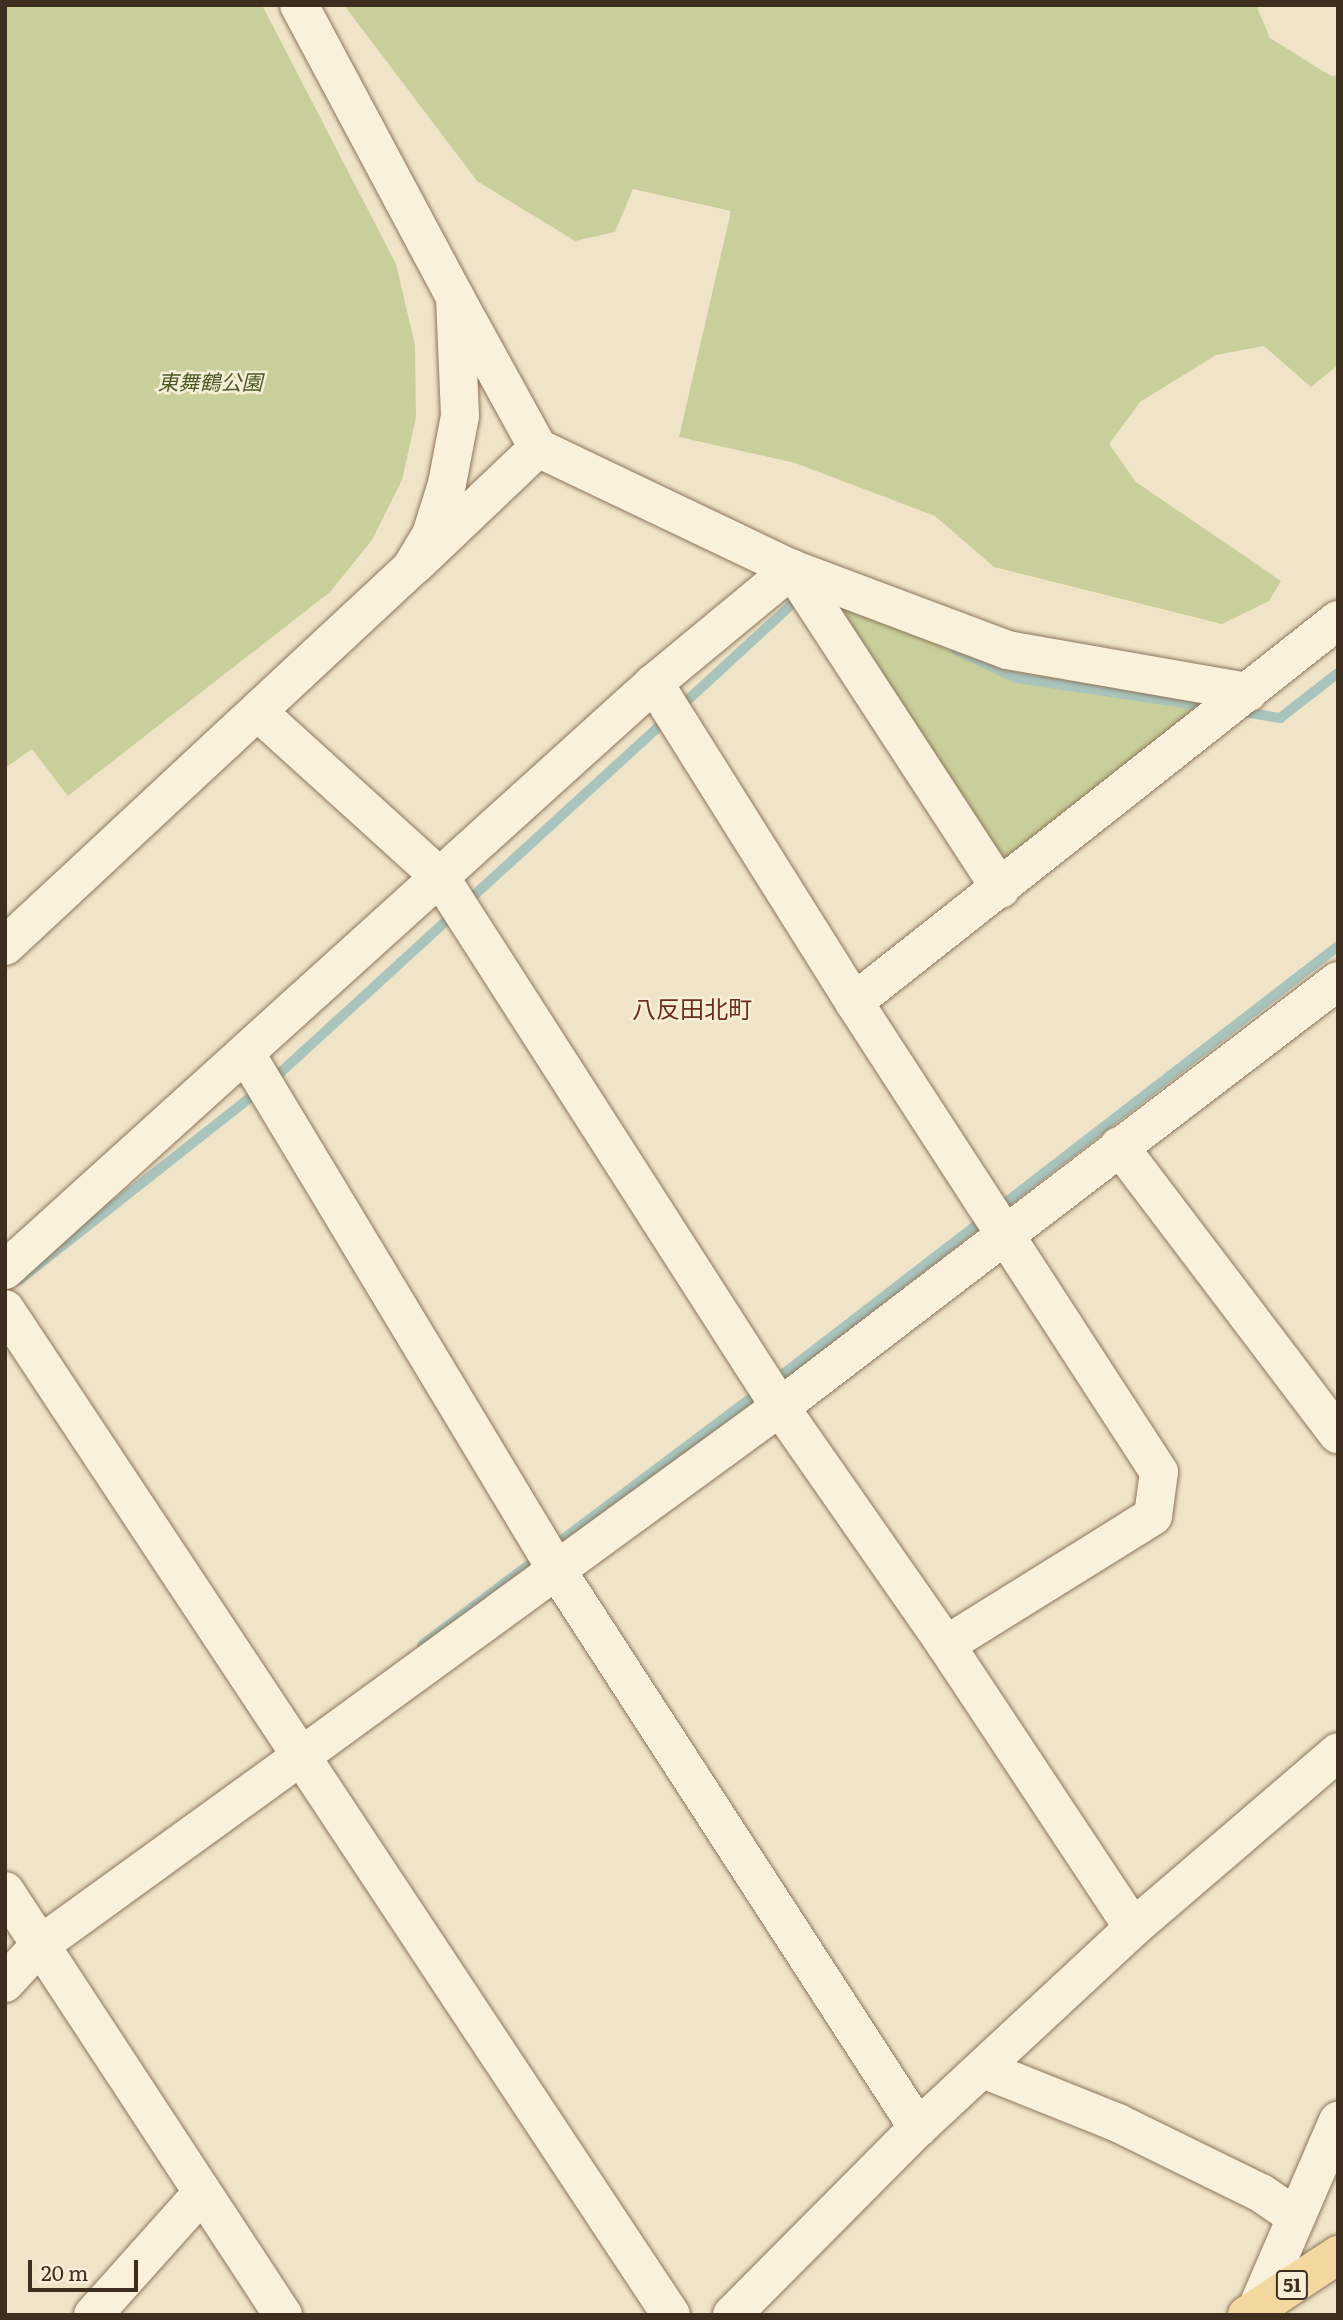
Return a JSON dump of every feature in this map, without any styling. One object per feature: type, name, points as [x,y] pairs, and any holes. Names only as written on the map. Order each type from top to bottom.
[{"type":"main road","name":"51","points":[[1252,2311],[1338,2255]]},
{"type":"street","points":[[299,5],[538,448],[792,569],[1007,650],[1248,692]]},
{"type":"street","points":[[411,568],[431,535],[443,497],[460,416],[455,296]]},
{"type":"street","points":[[5,946],[538,448]]},
{"type":"street","points":[[5,1270],[654,684],[792,569]]},
{"type":"street","points":[[792,569],[1001,888]]},
{"type":"street","points":[[854,1002],[1338,621]]},
{"type":"street","points":[[654,684],[854,1002],[1159,1472],[1153,1516],[946,1645]]},
{"type":"street","points":[[258,712],[440,877],[780,1407],[946,1645],[1133,1928]]},
{"type":"street","points":[[5,1983],[40,1945],[780,1407],[1338,981]]},
{"type":"street","points":[[246,1054],[556,1569],[918,2128]]},
{"type":"street","points":[[1119,1146],[1338,1434]]},
{"type":"street","points":[[5,1310],[671,2315]]},
{"type":"street","points":[[732,2315],[918,2128],[1133,1928],[1338,1752]]},
{"type":"street","points":[[5,1891],[283,2315]]},
{"type":"street","points":[[983,2069],[1118,2123],[1261,2193],[1296,2217]]},
{"type":"street","points":[[1252,2311],[1338,2121]]},
{"type":"street","points":[[93,2315],[202,2193]]},
{"type":"green space","name":"東舞鶴公園","points":[[5,5],[262,5],[396,264],[415,345],[416,417],[402,480],[372,540],[330,592],[68,796],[32,749],[5,768]]},
{"type":"green space","points":[[344,5],[1256,5],[1270,38],[1331,76],[1338,75],[1338,365],[1311,387],[1264,346],[1216,355],[1140,402],[1109,444],[1136,482],[1281,581],[1269,601],[1222,624],[994,567],[935,516],[795,463],[679,437],[731,211],[633,189],[615,232],[575,241],[477,181]]},
{"type":"green space","points":[[825,593],[1218,699],[1002,863]]},
{"type":"waterway","points":[[679,708],[801,596]]},
{"type":"waterway","points":[[956,650],[1016,678],[1211,707]]},
{"type":"waterway","points":[[1238,711],[1280,718],[1338,673]]},
{"type":"waterway","points":[[19,1280],[270,1082],[667,719]]},
{"type":"waterway","points":[[422,1645],[799,1362],[1338,946]]},
{"type":"district","name":"八反田北町","points":[[692,1008]]}]
